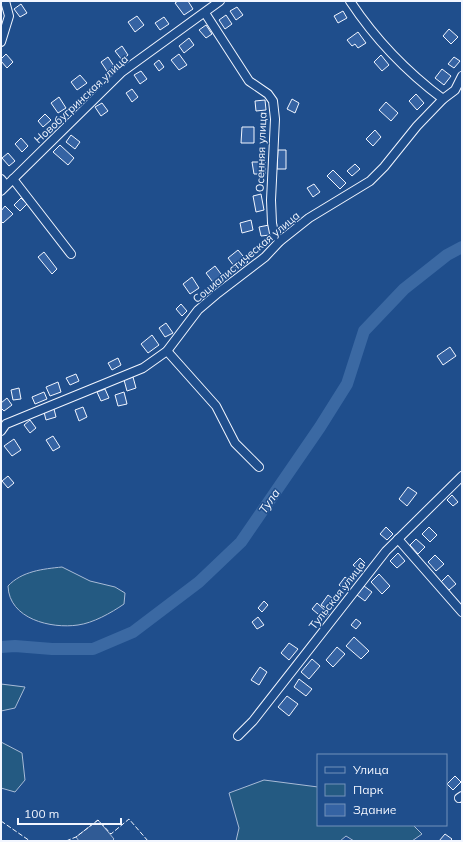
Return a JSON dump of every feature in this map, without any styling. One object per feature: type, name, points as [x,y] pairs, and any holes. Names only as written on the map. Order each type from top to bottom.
[{"type":"street","points":[[1,42],[9,16],[5,1]]},
{"type":"street","name":"Новобугринская улица","points":[[5,183],[122,72],[220,1]]},
{"type":"street","points":[[350,1],[360,16],[396,59],[422,84],[443,99]]},
{"type":"street","name":"Осенняя улица","points":[[205,13],[249,81],[268,94],[273,101],[275,119],[271,208],[274,232],[280,241]]},
{"type":"street","name":"Социалистическая улица","points":[[1,431],[4,420],[143,368],[166,351],[198,310],[265,257],[280,241],[309,218],[370,181],[443,99],[455,90],[462,76]]},
{"type":"street","points":[[5,183],[71,254]]},
{"type":"street","points":[[166,351],[216,406],[234,443],[259,467]]},
{"type":"street","name":"Тульская улица","points":[[238,736],[253,721],[386,551],[462,476]]},
{"type":"street","points":[[398,539],[462,612]]},
{"type":"green space","points":[[62,567],[90,581],[115,587],[125,593],[124,604],[96,620],[78,625],[67,626],[44,623],[23,614],[16,607],[10,597],[8,586],[26,574]]},
{"type":"green space","points":[[1,684],[25,687],[15,708],[1,711]]},
{"type":"green space","points":[[1,742],[22,753],[25,780],[15,792],[1,788]]},
{"type":"green space","points":[[264,780],[317,787],[317,826],[414,826],[422,834],[412,841],[354,841],[346,836],[340,841],[236,841],[239,828],[229,793]]},
{"type":"shaded area","points":[[98,820],[114,839],[112,841],[79,841],[76,837]]},
{"type":"building","points":[[178,1],[188,1],[193,9],[184,15],[175,3]]},
{"type":"building","points":[[21,4],[27,13],[20,17],[14,9]]},
{"type":"building","points":[[237,7],[243,15],[236,20],[230,11]]},
{"type":"building","points":[[343,11],[347,18],[338,23],[334,16]]},
{"type":"building","points":[[226,15],[232,24],[225,29],[219,20]]},
{"type":"building","points":[[137,16],[144,25],[135,32],[128,22]]},
{"type":"building","points":[[164,17],[169,24],[160,30],[155,23]]},
{"type":"building","points":[[206,25],[212,34],[206,38],[199,30]]},
{"type":"building","points":[[449,29],[458,37],[451,44],[443,36]]},
{"type":"building","points":[[358,32],[366,43],[358,48],[355,44],[352,46],[347,40]]},
{"type":"building","points":[[189,38],[194,45],[184,53],[179,46]]},
{"type":"building","points":[[122,46],[128,55],[122,60],[115,51]]},
{"type":"building","points":[[6,54],[13,62],[7,68],[1,61]]},
{"type":"building","points":[[179,54],[187,65],[179,70],[171,60]]},
{"type":"building","points":[[381,55],[389,65],[382,71],[374,62]]},
{"type":"building","points":[[108,57],[114,66],[107,71],[101,62]]},
{"type":"building","points":[[454,57],[460,61],[454,68],[448,64]]},
{"type":"building","points":[[159,60],[164,67],[159,71],[154,64]]},
{"type":"building","points":[[442,69],[451,76],[444,85],[435,78]]},
{"type":"building","points":[[141,71],[147,79],[140,84],[134,75]]},
{"type":"building","points":[[80,75],[87,83],[77,90],[71,82]]},
{"type":"building","points":[[132,89],[138,97],[132,102],[126,93]]},
{"type":"building","points":[[416,94],[424,103],[417,110],[409,101]]},
{"type":"building","points":[[59,97],[66,108],[58,113],[51,103]]},
{"type":"building","points":[[292,99],[299,103],[295,113],[287,109]]},
{"type":"building","points":[[265,100],[266,110],[256,111],[255,101]]},
{"type":"building","points":[[386,102],[398,113],[391,121],[379,110]]},
{"type":"building","points":[[102,103],[108,111],[101,116],[95,107]]},
{"type":"building","points":[[45,114],[51,120],[43,127],[38,121]]},
{"type":"building","points":[[242,127],[254,127],[254,143],[241,143]]},
{"type":"building","points":[[375,130],[381,137],[373,146],[366,139]]},
{"type":"building","points":[[71,135],[80,142],[75,149],[66,142]]},
{"type":"building","points":[[21,138],[28,146],[22,152],[15,144]]},
{"type":"building","points":[[60,145],[74,158],[68,165],[53,152]]},
{"type":"building","points":[[278,150],[286,150],[286,169],[277,169]]},
{"type":"building","points":[[8,153],[15,161],[9,166],[2,158]]},
{"type":"building","points":[[252,162],[265,162],[265,174],[254,174]]},
{"type":"building","points":[[355,164],[360,169],[352,176],[347,171]]},
{"type":"building","points":[[333,170],[346,183],[340,189],[327,176]]},
{"type":"building","points":[[314,184],[320,192],[313,197],[307,188]]},
{"type":"building","points":[[261,194],[264,210],[256,212],[253,196]]},
{"type":"building","points":[[21,198],[27,204],[20,211],[14,205]]},
{"type":"building","points":[[5,206],[13,214],[3,223],[1,221],[1,211]]},
{"type":"building","points":[[251,220],[253,230],[242,233],[240,223]]},
{"type":"building","points":[[269,225],[270,235],[261,236],[259,227]]},
{"type":"building","points":[[238,250],[248,262],[237,270],[228,258]]},
{"type":"building","points":[[44,252],[57,269],[52,274],[38,257]]},
{"type":"building","points":[[215,266],[224,278],[215,285],[206,273]]},
{"type":"building","points":[[192,277],[199,288],[190,294],[183,284]]},
{"type":"building","points":[[181,304],[187,311],[182,316],[176,309]]},
{"type":"building","points":[[166,323],[173,333],[165,337],[159,328]]},
{"type":"building","points":[[152,335],[159,345],[148,353],[141,344]]},
{"type":"building","points":[[450,347],[456,356],[443,365],[437,356]]},
{"type":"building","points":[[118,358],[121,365],[112,370],[108,363]]},
{"type":"building","points":[[76,374],[79,381],[70,385],[66,378]]},
{"type":"building","points":[[133,377],[136,388],[127,391],[124,380]]},
{"type":"building","points":[[58,382],[61,392],[50,396],[46,387]]},
{"type":"building","points":[[19,388],[21,399],[13,400],[11,390]]},
{"type":"building","points":[[105,389],[109,398],[101,401],[97,392]]},
{"type":"building","points":[[44,392],[47,399],[35,404],[32,397]]},
{"type":"building","points":[[124,392],[127,404],[118,406],[115,395]]},
{"type":"building","points":[[7,398],[12,405],[4,411],[1,408],[1,403]]},
{"type":"building","points":[[83,407],[87,417],[79,421],[75,410]]},
{"type":"building","points":[[54,409],[56,417],[46,420],[44,412]]},
{"type":"building","points":[[30,420],[36,428],[30,433],[24,425]]},
{"type":"building","points":[[53,436],[60,447],[53,451],[46,440]]},
{"type":"building","points":[[14,439],[21,450],[12,456],[4,446]]},
{"type":"building","points":[[8,476],[14,483],[8,488],[2,481]]},
{"type":"building","points":[[408,487],[417,493],[407,506],[399,499]]},
{"type":"building","points":[[452,495],[458,502],[453,506],[447,500]]},
{"type":"building","points":[[386,527],[393,534],[387,540],[380,534]]},
{"type":"building","points":[[429,527],[437,535],[430,542],[422,534]]},
{"type":"building","points":[[416,539],[425,547],[418,554],[410,545]]},
{"type":"building","points":[[398,553],[405,561],[397,568],[390,561]]},
{"type":"building","points":[[435,555],[444,564],[436,571],[428,562]]},
{"type":"building","points":[[360,558],[365,563],[359,570],[353,565]]},
{"type":"building","points":[[379,574],[390,586],[382,594],[371,582]]},
{"type":"building","points":[[448,575],[456,584],[449,590],[441,582]]},
{"type":"building","points":[[345,577],[351,582],[345,590],[339,585]]},
{"type":"building","points":[[364,586],[372,592],[365,601],[357,595]]},
{"type":"building","points":[[328,595],[336,601],[329,610],[321,605]]},
{"type":"building","points":[[264,601],[268,605],[262,612],[258,608]]},
{"type":"building","points":[[317,603],[329,614],[324,619],[312,609]]},
{"type":"building","points":[[258,617],[264,625],[257,629],[252,622]]},
{"type":"building","points":[[356,619],[361,623],[356,629],[351,625]]},
{"type":"building","points":[[354,637],[369,651],[361,659],[346,646]]},
{"type":"building","points":[[289,643],[298,649],[289,660],[281,653]]},
{"type":"building","points":[[337,647],[345,654],[333,667],[326,660]]},
{"type":"building","points":[[312,659],[320,666],[309,679],[301,672]]},
{"type":"building","points":[[260,667],[267,672],[259,685],[251,680]]},
{"type":"building","points":[[299,679],[312,689],[306,696],[294,687]]},
{"type":"building","points":[[287,696],[298,704],[289,716],[278,707]]},
{"type":"building","points":[[455,776],[461,782],[453,790],[447,784]]},
{"type":"building","points":[[445,834],[452,839],[450,841],[439,841]]},
{"type":"waterway","name":"Тула","points":[[1,647],[15,646],[52,649],[93,649],[133,632],[199,582],[241,542],[320,427],[347,384],[364,331],[404,289],[447,255],[462,247]]},
{"type":"fence","points":[[66,841],[76,837],[98,820],[111,834],[129,819],[148,841]]},
{"type":"fence","points":[[1,821],[30,841]]}]
